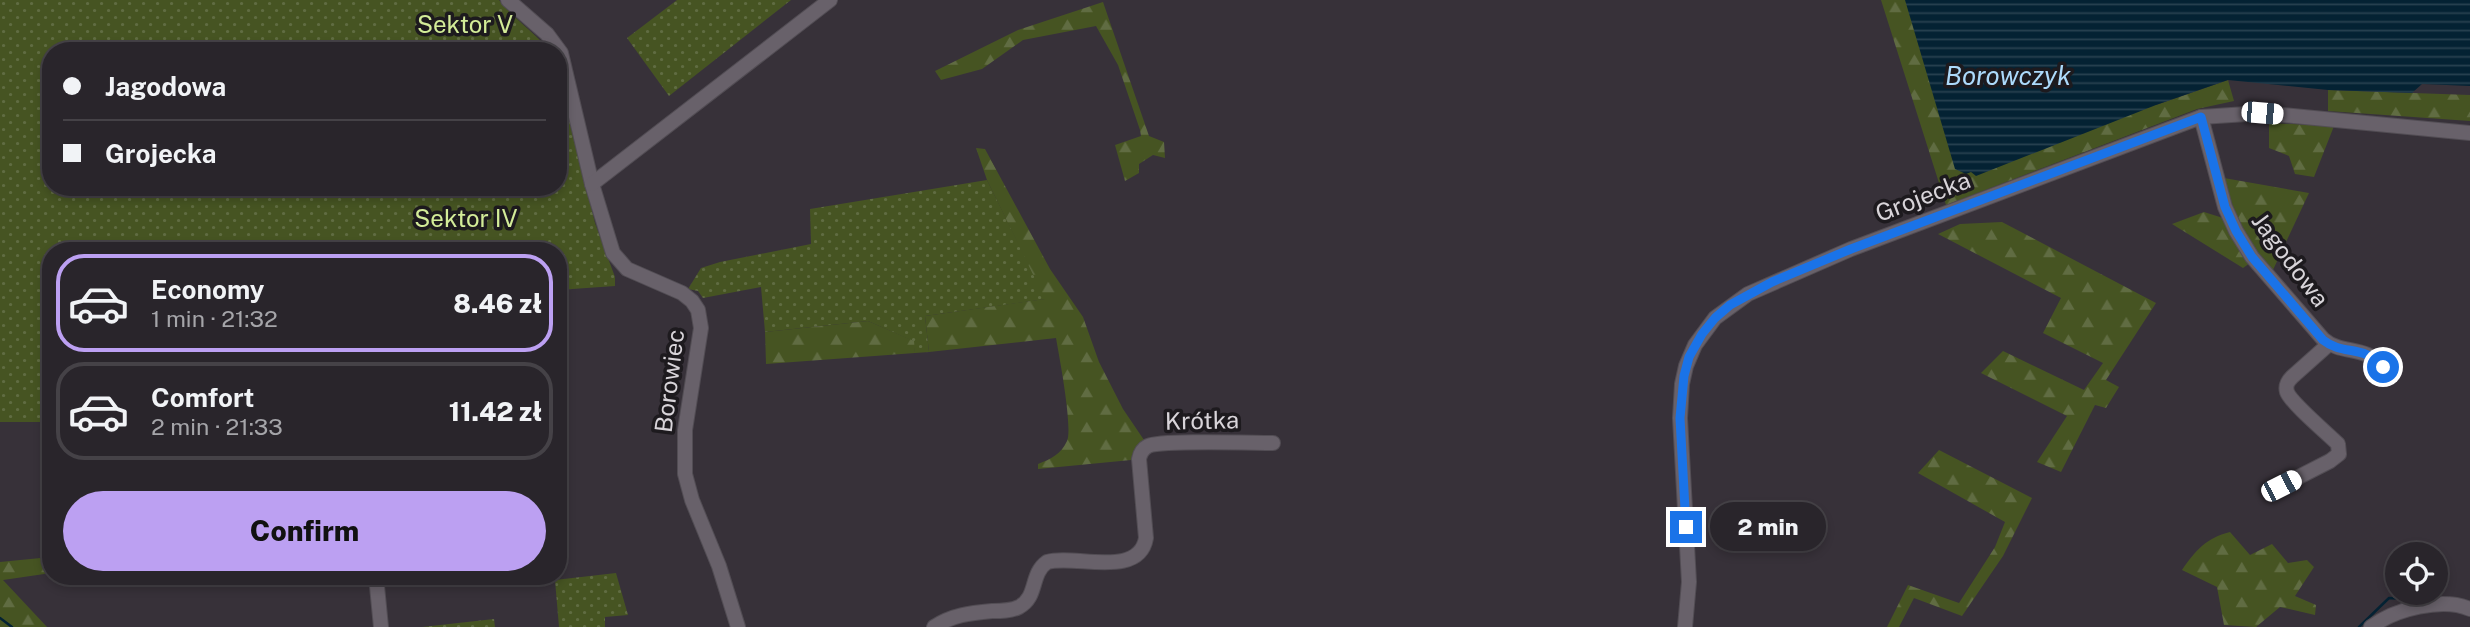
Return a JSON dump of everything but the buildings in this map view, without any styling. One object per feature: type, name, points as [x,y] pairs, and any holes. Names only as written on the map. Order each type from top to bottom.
[{"type":"street","name":"Borowiec","points":[[508,0],[553,42]]},
{"type":"street","points":[[592,184],[830,0]]},
{"type":"street","name":"Borowiec","points":[[567,78],[592,184],[609,244],[618,260],[633,272],[687,296],[698,310],[701,328],[685,430],[685,474],[738,627]]},
{"type":"street","name":"Grojecka","points":[[1685,627],[1689,582],[1680,418],[1682,384],[1695,345],[1715,318],[1748,294],[1851,249],[2201,117],[2262,113],[2470,133]]},
{"type":"street","name":"Jagodowa","points":[[2201,117],[2225,207],[2252,257],[2316,333],[2329,344],[2367,353],[2383,367]]},
{"type":"street","name":"Jagodowa","points":[[2281,486],[2339,454],[2338,444],[2293,400],[2286,389],[2292,377],[2329,344]]},
{"type":"street","name":"Krótka","points":[[933,627],[967,613],[1021,606],[1033,591],[1037,572],[1047,562],[1123,562],[1138,555],[1144,548],[1146,538],[1139,459],[1149,446],[1273,443]]},
{"type":"street","points":[[377,585],[381,627]]},
{"type":"street","points":[[2371,627],[2386,617],[2408,609],[2458,604],[2470,609]]},
{"type":"green space","points":[[0,0],[499,0],[541,42],[42,42],[42,196],[567,196],[567,109],[595,223],[615,277],[615,286],[567,289],[567,242],[42,242],[42,422],[0,422]]},
{"type":"green space","points":[[677,0],[791,0],[669,96],[627,38]]},
{"type":"green space","points":[[1881,0],[1907,0],[2156,105],[2228,80],[2234,101],[2197,109],[1946,205]]},
{"type":"green space","points":[[1103,2],[1149,136],[1164,142],[1165,158],[1153,155],[1139,164],[1139,173],[1125,181],[1115,145],[1141,136],[1140,130],[1118,65],[1096,26],[1023,40],[982,69],[941,80],[935,71],[1018,30]]},
{"type":"green space","points":[[2328,90],[2470,95],[2470,121],[2328,111]]},
{"type":"green space","points":[[2269,123],[2334,126],[2314,177],[2295,174],[2289,156],[2269,148]]},
{"type":"green space","points":[[976,148],[985,149],[1050,269],[1083,317],[1099,362],[1123,409],[1144,440],[1134,450],[1131,460],[1038,469],[1038,464],[1059,453],[1068,434],[1065,391],[1056,338],[929,352],[925,316],[1045,299],[987,180]]},
{"type":"green space","points":[[2224,178],[2309,193],[2272,272],[2242,228]]},
{"type":"green space","points":[[987,180],[1046,299],[925,316],[929,352],[915,353],[913,341],[868,321],[765,332],[761,287],[703,298],[698,291],[688,289],[701,268],[811,244],[810,209]]},
{"type":"green space","points":[[2204,212],[2223,218],[2250,263],[2243,268],[2172,224]]},
{"type":"green space","points":[[2002,222],[2156,303],[2106,380],[2119,387],[2106,408],[2095,405],[2061,472],[2037,462],[2067,416],[1981,373],[2003,351],[2084,390],[2103,363],[2043,333],[2061,298],[1938,234],[1960,224]]},
{"type":"green space","points":[[868,321],[914,341],[915,353],[766,364],[765,332]]},
{"type":"green space","points":[[1939,450],[2032,498],[2003,556],[1962,616],[1914,598],[1899,627],[1887,627],[1908,585],[1959,603],[1995,547],[2005,522],[1918,473]]},
{"type":"green space","points":[[2230,532],[2250,555],[2272,544],[2288,563],[2307,560],[2314,567],[2295,596],[2316,605],[2315,615],[2280,607],[2256,627],[2224,625],[2217,587],[2182,570],[2202,546]]},
{"type":"green space","points":[[42,558],[42,574],[3,580],[47,627],[0,627],[0,562]]},
{"type":"green space","points":[[616,573],[628,615],[605,617],[605,627],[559,627],[555,585],[567,585],[567,579]]},
{"type":"green space","points":[[494,619],[495,627],[422,627]]},
{"type":"water","name":"Borowczyk","points":[[1905,0],[2470,0],[2470,86],[2422,84],[2412,93],[2328,90],[2228,80],[2156,105],[1976,176],[1971,172],[1966,174],[1955,169]]},
{"type":"waterway","points":[[2359,627],[2385,602]]},
{"type":"waterway","points":[[0,618],[12,627]]},
{"type":"route","points":[[1686,527],[1680,418],[1682,384],[1695,345],[1715,318],[1730,305],[1772,282],[1851,249],[2201,117],[2225,207],[2252,257],[2323,340],[2337,348],[2367,353],[2383,367]]},
{"type":"park label","name":"Sektor V","points":[[465,25]]},
{"type":"park label","name":"Sektor IV","points":[[466,219]]}]
